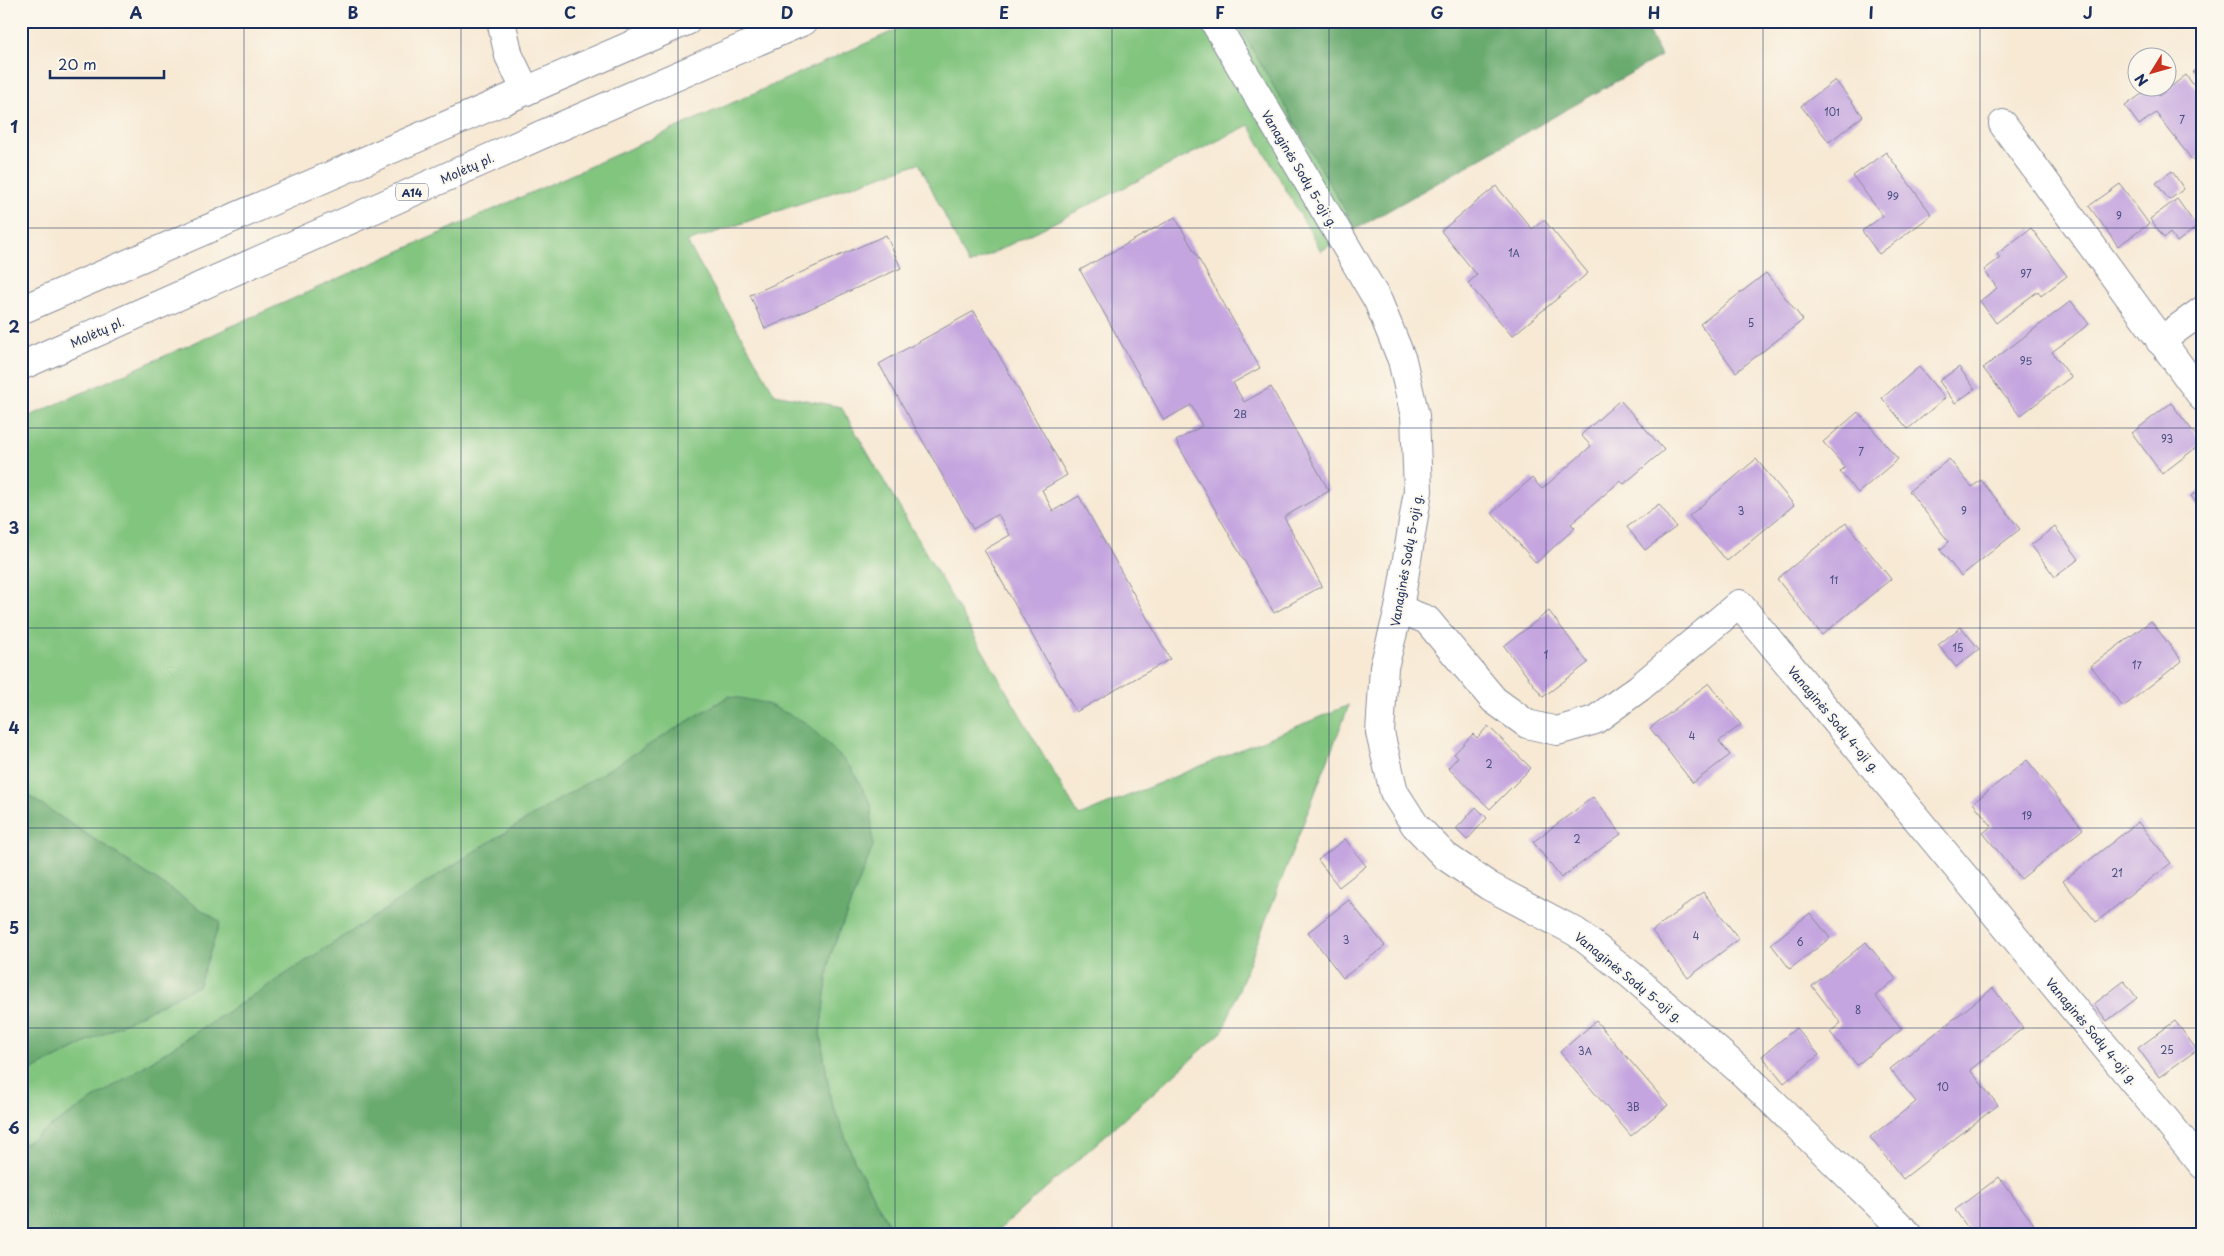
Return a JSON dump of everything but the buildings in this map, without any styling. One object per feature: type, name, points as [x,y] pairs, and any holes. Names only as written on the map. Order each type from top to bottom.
[{"type":"main road","points":[[501,21],[509,56],[526,91]]},
{"type":"main road","points":[[21,310],[687,21]]},
{"type":"main road","name":"Molėtų pl.","points":[[21,366],[541,135],[804,21]]},
{"type":"main road","name":"Vanaginės Sodų 5-oji g.","points":[[1214,21],[1378,301],[1402,360],[1415,416],[1418,491],[1399,609],[1384,667],[1380,733],[1394,792],[1415,825],[1445,856],[1489,886],[1576,932],[1631,975],[1745,1075],[1909,1235]]},
{"type":"main road","points":[[2003,124],[2203,398]]},
{"type":"main road","points":[[2160,341],[2203,310]]},
{"type":"main road","name":"Vanaginės Sodų 4-oji g.","points":[[1399,609],[1427,620],[1494,700],[1527,724],[1557,731],[1595,720],[1639,688],[1739,604],[2203,1166]]},
{"type":"green space","points":[[916,21],[1236,21],[1356,229],[1321,251],[1249,125],[969,265],[919,163],[687,242],[775,394],[841,407],[1079,816],[1349,705],[1223,1031],[993,1235],[894,1235],[855,1162],[831,1101],[820,1033],[830,956],[873,846],[483,846],[21,1146],[21,1076],[199,985],[220,922],[21,791],[21,420]]},
{"type":"green space","points":[[1236,21],[1643,21],[1661,56],[1356,229]]},
{"type":"green space","points":[[729,696],[765,703],[805,722],[851,767],[871,804],[873,846],[830,956],[820,1033],[831,1101],[855,1162],[894,1235],[21,1235],[21,1146],[483,846]]},
{"type":"green space","points":[[21,791],[220,922],[199,985],[21,1076]]}]
